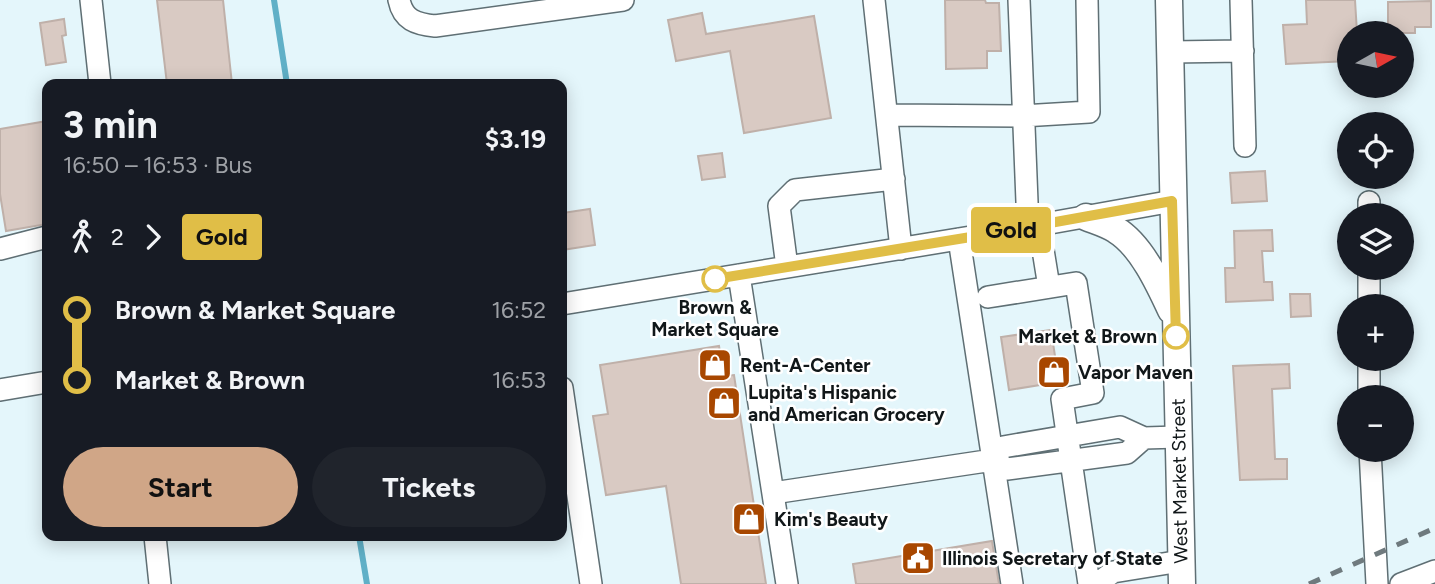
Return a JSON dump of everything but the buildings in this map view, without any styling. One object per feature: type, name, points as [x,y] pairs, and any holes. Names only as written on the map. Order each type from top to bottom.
[{"type":"main road","name":"West Market Street","points":[[1169,0],[1182,573]]},
{"type":"main road","points":[[1086,217],[1118,231],[1139,253],[1152,270],[1175,319]]},
{"type":"street","points":[[91,0],[99,79]]},
{"type":"street","points":[[399,0],[407,17],[419,24],[435,26],[623,0]]},
{"type":"street","points":[[874,0],[901,249]]},
{"type":"street","points":[[1019,0],[1023,116],[1034,226],[1049,287]]},
{"type":"street","points":[[888,115],[1023,116],[1089,112],[1087,0]]},
{"type":"street","points":[[1241,0],[1245,146]]},
{"type":"street","points":[[1170,52],[1243,51]]},
{"type":"street","points":[[787,267],[779,206],[795,190],[894,179]]},
{"type":"street","points":[[567,303],[901,249],[1172,201]]},
{"type":"street","points":[[0,249],[42,238]]},
{"type":"street","points":[[959,239],[1012,584]]},
{"type":"street","points":[[739,275],[787,584]]},
{"type":"street","points":[[988,297],[1076,283],[1093,393],[1062,399],[1089,584]]},
{"type":"street","points":[[0,390],[42,383]]},
{"type":"street","points":[[567,422],[591,584]]},
{"type":"street","points":[[993,460],[1003,447],[1120,428],[1144,438],[1178,437]]},
{"type":"street","points":[[773,493],[993,460],[1007,469],[1127,453],[1144,438]]},
{"type":"street","points":[[1371,462],[1377,584]]},
{"type":"street","points":[[156,541],[160,584]]},
{"type":"street","points":[[1401,584],[1435,571]]},
{"type":"street","points":[[1097,584],[1113,572],[1182,573]]},
{"type":"waterway","points":[[274,0],[286,79]]},
{"type":"waterway","points":[[360,541],[367,584]]},
{"type":"railway","points":[[1309,584],[1435,528]]},
{"type":"bus line","name":"Gold","points":[[715,279],[1172,201],[1176,336]]},
{"type":"place","name":"Brown & Market Square","points":[[715,279]]},
{"type":"place","name":"Market & Brown","points":[[1176,336]]},
{"type":"place","name":"Rent-A-Center","points":[[715,365]]},
{"type":"place","name":"Vapor Maven","points":[[1054,372]]},
{"type":"place","name":"Lupita's Hispanic and American Grocery","points":[[724,403]]},
{"type":"place","name":"Kim's Beauty","points":[[749,519]]},
{"type":"place","name":"Illinois Secretary of State","points":[[918,558]]}]
